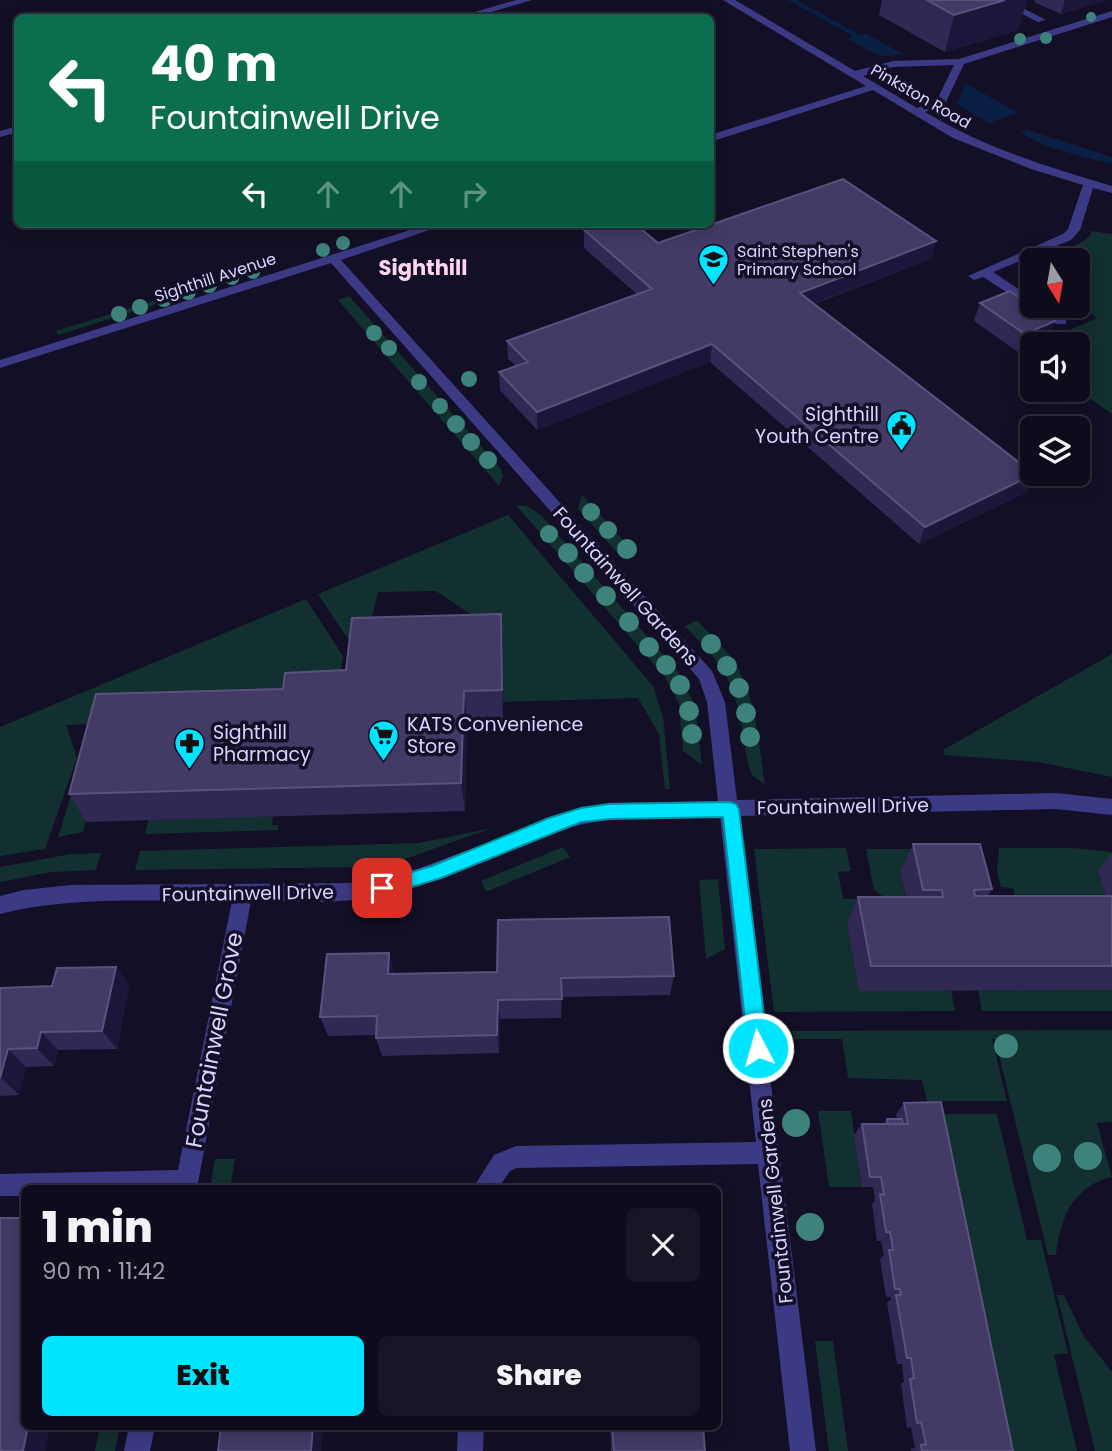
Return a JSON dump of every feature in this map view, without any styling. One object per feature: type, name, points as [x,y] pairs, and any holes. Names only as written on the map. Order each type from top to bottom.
[{"type":"street","points":[[473,14],[527,0]]},
{"type":"street","name":"Pinkston Road","points":[[728,0],[916,112],[983,147],[1112,190]]},
{"type":"street","points":[[1000,0],[1041,20]]},
{"type":"street","points":[[854,75],[893,65],[960,62],[1112,14]]},
{"type":"street","points":[[916,112],[941,102],[960,62]]},
{"type":"street","points":[[714,138],[873,87]]},
{"type":"street","points":[[1041,248],[1067,237],[1074,230],[1089,184]]},
{"type":"street","name":"Sighthill Avenue","points":[[0,364],[428,228]]},
{"type":"street","points":[[1020,257],[979,274],[1020,296]]},
{"type":"street","name":"Fountainwell Gardens","points":[[333,258],[705,676],[716,702],[721,726],[803,1451]]},
{"type":"street","points":[[1055,318],[1060,321]]},
{"type":"street","name":"Fountainwell Drive","points":[[0,905],[24,899],[71,894],[351,892],[382,888],[435,873],[555,823],[581,815],[609,811],[1056,801],[1112,807]]},
{"type":"street","name":"Fountainwell Grove","points":[[187,1185],[243,893]]},
{"type":"street","points":[[486,1185],[502,1163],[516,1157],[770,1153]]},
{"type":"street","points":[[0,1185],[187,1185]]},
{"type":"street","points":[[137,1451],[141,1430]]},
{"type":"street","points":[[470,1451],[471,1430]]},
{"type":"green space","points":[[1090,231],[1112,234],[1112,414],[1090,398],[1090,332],[1064,332],[1097,318],[1090,313],[1090,248],[1069,248],[1091,235]]},
{"type":"green space","points":[[275,263],[278,266],[58,335],[56,331]]},
{"type":"green space","points":[[349,296],[501,469],[503,476],[499,486],[338,300]]},
{"type":"green space","points":[[582,495],[635,553],[623,559],[578,509]]},
{"type":"green space","points":[[516,505],[527,506],[541,515],[679,673],[695,706],[702,765],[683,751],[679,704],[665,677]]},
{"type":"green space","points":[[508,515],[653,686],[663,717],[670,789],[665,789],[659,734],[638,698],[503,702],[503,636],[436,591],[378,592],[364,649],[358,654],[318,594]]},
{"type":"green space","points":[[306,599],[343,656],[338,692],[241,719],[66,725],[77,758],[45,849],[0,856],[0,727]]},
{"type":"green space","points":[[697,620],[729,655],[741,674],[752,705],[765,785],[752,775],[749,767],[738,706],[730,683],[716,660],[685,626]]},
{"type":"green space","points":[[1112,654],[1112,777],[1038,762],[945,755],[943,750]]},
{"type":"green space","points":[[104,752],[83,832],[58,837],[78,774]]},
{"type":"green space","points":[[273,816],[272,825],[278,825],[278,830],[145,834],[148,820]]},
{"type":"green space","points":[[492,828],[405,859],[367,867],[135,870],[140,851],[419,843]]},
{"type":"green space","points":[[563,847],[570,857],[486,892],[481,881]]},
{"type":"green space","points":[[846,848],[851,871],[838,872],[843,899],[860,899],[951,990],[955,1011],[774,1012],[754,849]]},
{"type":"green space","points":[[999,848],[1073,848],[1112,852],[1112,914],[1020,915],[1013,888],[1001,887],[997,871]]},
{"type":"green space","points":[[866,849],[965,849],[900,872],[910,916],[874,890]]},
{"type":"green space","points":[[101,853],[96,870],[51,872],[0,882],[0,867],[71,854]]},
{"type":"green space","points":[[718,879],[725,949],[706,959],[699,880]]},
{"type":"green space","points":[[978,990],[1112,990],[1112,1011],[982,1011]]},
{"type":"green space","points":[[1112,1030],[1112,1122],[1097,1123],[1112,1177],[1087,1188],[1071,1205],[1061,1228],[1056,1255],[1048,1255],[995,1039],[992,1039],[1007,1101],[927,1101],[922,1080],[848,1078],[842,1039],[793,1039],[792,1031]]},
{"type":"green space","points":[[818,1111],[851,1111],[862,1187],[829,1187]]},
{"type":"green space","points":[[932,1114],[997,1114],[1027,1240],[1041,1240],[1068,1353],[1054,1355],[1077,1451],[1000,1451]]},
{"type":"green space","points":[[215,1159],[235,1159],[231,1185],[211,1185]]},
{"type":"green space","points":[[1057,1295],[1064,1295],[1083,1335],[1112,1372],[1112,1451],[1095,1451]]},
{"type":"green space","points":[[815,1341],[833,1341],[848,1451],[829,1451]]},
{"type":"green space","points":[[99,1430],[119,1430],[115,1451],[95,1451]]},
{"type":"water","points":[[788,0],[797,0],[860,35],[867,34],[905,55],[879,56],[848,39],[853,36]]},
{"type":"water","points":[[965,83],[1018,113],[989,123],[957,104]]},
{"type":"water","points":[[1028,130],[1112,157],[1112,164],[1037,142],[1021,131]]},
{"type":"building","points":[[927,0],[1005,0],[954,15]]},
{"type":"building","points":[[843,179],[936,241],[800,293],[1020,463],[1020,481],[925,527],[712,344],[537,412],[499,372],[528,362],[507,341],[652,289],[584,230],[640,228],[658,243],[701,228],[714,228],[714,224]]},
{"type":"building","points":[[1010,291],[1020,298],[1020,318],[1050,318],[1055,321],[1030,332],[1022,332],[980,303]]},
{"type":"building","points":[[501,614],[502,690],[464,691],[461,783],[69,794],[96,694],[283,689],[285,673],[346,670],[352,618]]},
{"type":"building","points":[[913,844],[980,844],[992,889],[974,890],[975,896],[1112,896],[1112,966],[871,966],[858,897],[943,897],[942,890],[923,890]]},
{"type":"building","points":[[669,917],[674,976],[561,978],[562,999],[498,1000],[497,1035],[376,1038],[377,1016],[320,1017],[327,954],[389,953],[388,974],[497,972],[498,920]]},
{"type":"building","points":[[116,967],[102,1031],[41,1032],[37,1048],[8,1049],[0,1078],[0,988],[52,986],[57,968]]},
{"type":"building","points":[[941,1102],[1013,1451],[922,1451],[921,1445],[926,1444],[921,1422],[917,1423],[910,1379],[914,1378],[911,1358],[907,1358],[896,1295],[901,1295],[900,1289],[895,1289],[889,1250],[893,1250],[892,1243],[890,1232],[886,1232],[880,1194],[884,1195],[881,1177],[870,1177],[862,1124],[908,1124],[904,1103]]},
{"type":"building","points":[[887,1119],[902,1119],[903,1124],[888,1124]]},
{"type":"building","points":[[0,1218],[21,1218],[21,1430],[27,1430],[23,1451],[0,1451]]},
{"type":"building","points":[[221,1430],[313,1430],[311,1451],[218,1451]]},
{"type":"building","points":[[612,1430],[703,1430],[705,1451],[614,1451]]},
{"type":"place","name":"Saint Stephen's Primary School","points":[[714,287]]},
{"type":"place","name":"Sighthill Youth Centre","points":[[902,452]]},
{"type":"place","name":"KATS Convenience Store","points":[[384,762]]},
{"type":"place","name":"Sighthill Pharmacy","points":[[190,770]]},
{"type":"district","name":"Sighthill","points":[[423,268]]},
{"type":"route","points":[[382,888],[435,873],[555,823],[581,815],[609,811],[730,809],[758,1048]]}]
